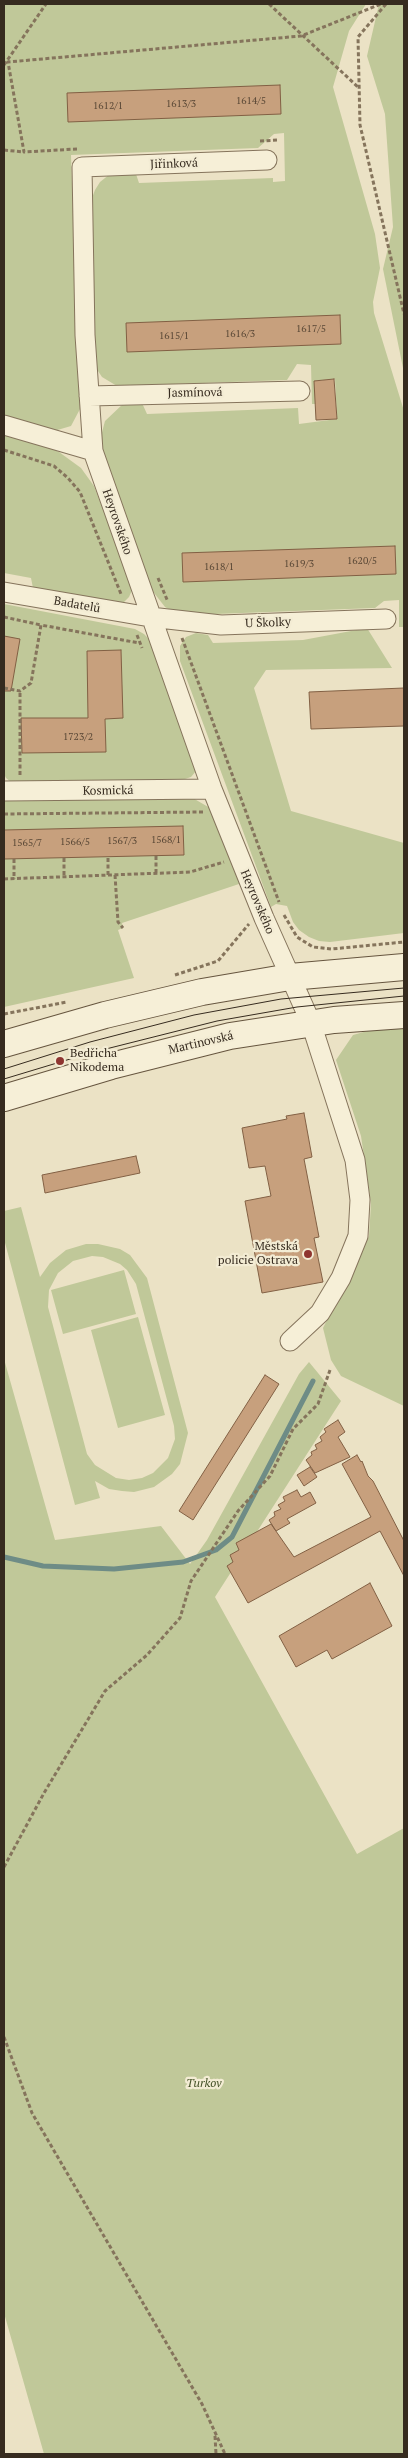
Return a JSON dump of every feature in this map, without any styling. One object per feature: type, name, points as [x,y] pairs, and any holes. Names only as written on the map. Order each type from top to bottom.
[{"type":"street","name":"Jiřinková","points":[[82,158],[267,160]]},
{"type":"street","name":"Heyrovského","points":[[82,158],[85,335],[93,451],[150,618],[212,788],[254,895],[311,1023],[355,1160],[360,1200],[358,1236],[341,1278],[320,1313],[290,1341]]},
{"type":"street","name":"Jasmínová","points":[[89,396],[300,391]]},
{"type":"street","points":[[4,425],[93,451]]},
{"type":"street","name":"Badatelů","points":[[4,592],[150,618]]},
{"type":"street","name":"U Školky","points":[[150,618],[221,625],[386,619]]},
{"type":"street","name":"Kosmická","points":[[12,792],[212,788]]},
{"type":"street","points":[[4,1044],[156,1003],[209,991],[290,977],[404,967]]},
{"type":"street","name":"Martinovská","points":[[4,1098],[72,1076],[183,1047],[257,1031],[311,1023],[404,1015]]},
{"type":"path","points":[[4,65],[8,62],[46,4]]},
{"type":"path","points":[[269,4],[301,36],[359,88]]},
{"type":"path","points":[[8,62],[301,36],[381,4]]},
{"type":"path","points":[[386,4],[358,37],[360,126],[393,274],[404,314]]},
{"type":"path","points":[[8,62],[24,152]]},
{"type":"path","points":[[250,141],[279,140]]},
{"type":"path","points":[[4,150],[82,158]]},
{"type":"path","points":[[4,450],[54,466],[80,492],[124,602]]},
{"type":"path","points":[[158,577],[283,915],[297,937],[313,947],[331,949],[404,942]]},
{"type":"path","points":[[4,618],[140,643]]},
{"type":"path","points":[[4,688],[20,691],[31,683],[41,624]]},
{"type":"path","points":[[20,691],[12,792],[20,814]]},
{"type":"path","points":[[4,814],[205,812]]},
{"type":"path","points":[[156,856],[156,874]]},
{"type":"path","points":[[108,857],[108,875]]},
{"type":"path","points":[[64,858],[64,877]]},
{"type":"path","points":[[14,859],[14,878]]},
{"type":"path","points":[[4,879],[190,872],[225,862]]},
{"type":"path","points":[[115,875],[118,922],[123,928]]},
{"type":"path","points":[[166,978],[218,960],[243,928],[250,923],[264,918],[283,915]]},
{"type":"path","points":[[4,1014],[72,1000]]},
{"type":"path","points":[[4,1867],[44,1793],[105,1690],[147,1655],[180,1618],[191,1581],[238,1511],[270,1476],[293,1429],[318,1404],[330,1370]]},
{"type":"path","points":[[4,2037],[32,2112],[202,2404],[225,2454]]},
{"type":"path","points":[[215,2433],[216,2454]]},
{"type":"green space","points":[[4,4],[366,4],[349,31],[333,87],[375,234],[380,268],[373,302],[374,313],[404,411],[404,627],[399,627],[399,600],[384,601],[375,608],[189,615],[176,613],[165,607],[151,589],[108,469],[100,440],[105,421],[124,403],[142,403],[147,414],[298,408],[299,424],[337,419],[335,379],[315,381],[316,404],[312,404],[311,365],[297,364],[287,380],[117,386],[102,377],[96,368],[90,203],[100,182],[110,174],[135,171],[139,183],[273,178],[273,182],[285,181],[284,133],[274,134],[258,148],[71,155],[80,409],[71,426],[54,431],[4,418]]},
{"type":"green space","points":[[379,4],[404,4],[404,373],[383,269],[393,227],[385,114],[367,56]]},
{"type":"green space","points":[[4,434],[41,444],[59,452],[81,468],[94,486],[133,588],[129,597],[124,602],[110,607],[33,588],[31,578],[4,573]]},
{"type":"green space","points":[[4,604],[135,629],[144,634],[153,643],[196,771],[191,777],[179,781],[12,783],[6,778],[4,774]]},
{"type":"green space","points":[[367,628],[392,668],[266,670],[254,688],[291,811],[404,843],[404,933],[330,942],[319,941],[299,930],[293,922],[287,906],[276,904],[271,907],[180,661],[180,646],[186,637],[196,633],[208,635],[213,643],[303,640]]},
{"type":"green space","points":[[191,797],[210,808],[243,875],[239,884],[122,923],[123,928],[118,930],[134,978],[4,1007],[4,800]]},
{"type":"green space","points":[[404,1028],[404,1406],[341,1376],[331,1360],[323,1328],[369,1236],[371,1204],[361,1136],[336,1060],[353,1035],[371,1030]]},
{"type":"green space","points":[[21,1207],[40,1277],[50,1263],[66,1250],[86,1244],[98,1244],[120,1249],[130,1255],[147,1278],[188,1433],[180,1464],[172,1474],[154,1487],[134,1492],[122,1491],[109,1489],[95,1481],[100,1498],[75,1505],[4,1239],[4,1211]],"holes":[[[92,1256],[103,1257],[120,1264],[127,1270],[136,1284],[174,1426],[175,1439],[168,1458],[153,1473],[142,1478],[129,1480],[116,1478],[95,1465],[87,1454],[48,1307],[49,1290],[58,1273],[73,1261]]]},
{"type":"green space","points":[[124,1270],[136,1314],[63,1334],[51,1290]]},
{"type":"green space","points":[[138,1317],[165,1415],[118,1428],[91,1330]]},
{"type":"green space","name":"Turkov","points":[[4,1359],[55,1540],[161,1526],[190,1564],[207,1540],[299,1374],[309,1362],[341,1401],[215,1597],[357,1854],[404,1828],[404,2454],[44,2454],[4,2313]]},
{"type":"building","points":[[280,85],[281,114],[68,122],[67,93]]},
{"type":"building","points":[[340,315],[341,344],[127,352],[126,323]]},
{"type":"building","points":[[334,379],[337,419],[316,420],[314,381]]},
{"type":"building","points":[[395,546],[396,574],[183,582],[182,553]]},
{"type":"building","points":[[4,636],[20,639],[11,691],[4,691]]},
{"type":"building","points":[[121,650],[123,718],[105,719],[106,752],[22,753],[21,718],[88,718],[87,651]]},
{"type":"building","points":[[404,688],[404,726],[311,729],[309,692]]},
{"type":"building","points":[[183,826],[184,855],[4,859],[4,830]]},
{"type":"building","points":[[304,1113],[312,1157],[304,1159],[319,1237],[314,1238],[323,1282],[262,1293],[245,1201],[271,1196],[265,1166],[249,1168],[242,1128],[287,1119],[286,1116]]},
{"type":"building","points":[[136,1156],[140,1173],[45,1193],[42,1175]]},
{"type":"building","points":[[265,1375],[279,1384],[193,1520],[179,1511]]},
{"type":"building","points":[[338,1420],[345,1432],[338,1437],[350,1457],[315,1473],[306,1460],[312,1455],[311,1452],[317,1449],[315,1445],[322,1441],[320,1437],[326,1432],[324,1429]]},
{"type":"building","points":[[357,1455],[362,1461],[368,1476],[373,1481],[404,1541],[404,1576],[380,1531],[248,1603],[227,1566],[233,1562],[230,1555],[239,1550],[236,1543],[271,1524],[294,1557],[371,1517],[342,1464]]},
{"type":"building","points":[[310,1467],[317,1477],[304,1486],[297,1475]]},
{"type":"building","points":[[297,1490],[301,1497],[310,1492],[316,1503],[287,1519],[290,1523],[276,1531],[269,1520],[275,1516],[274,1512],[281,1509],[278,1505],[285,1501],[283,1497]]},
{"type":"building","points":[[370,1583],[392,1626],[332,1659],[327,1650],[296,1667],[279,1636]]},
{"type":"waterway","points":[[4,1557],[43,1566],[114,1569],[183,1562],[216,1550],[232,1537],[313,1381]]},
{"type":"tram line","points":[[4,1069],[90,1042],[194,1015],[281,999],[404,988]]},
{"type":"tram line","points":[[4,1079],[90,1053],[217,1021],[297,1007],[404,996]]},
{"type":"place","name":"Bedřicha Nikodema","points":[[60,1061]]},
{"type":"place","name":"Městská policie Ostrava","points":[[308,1254]]}]
